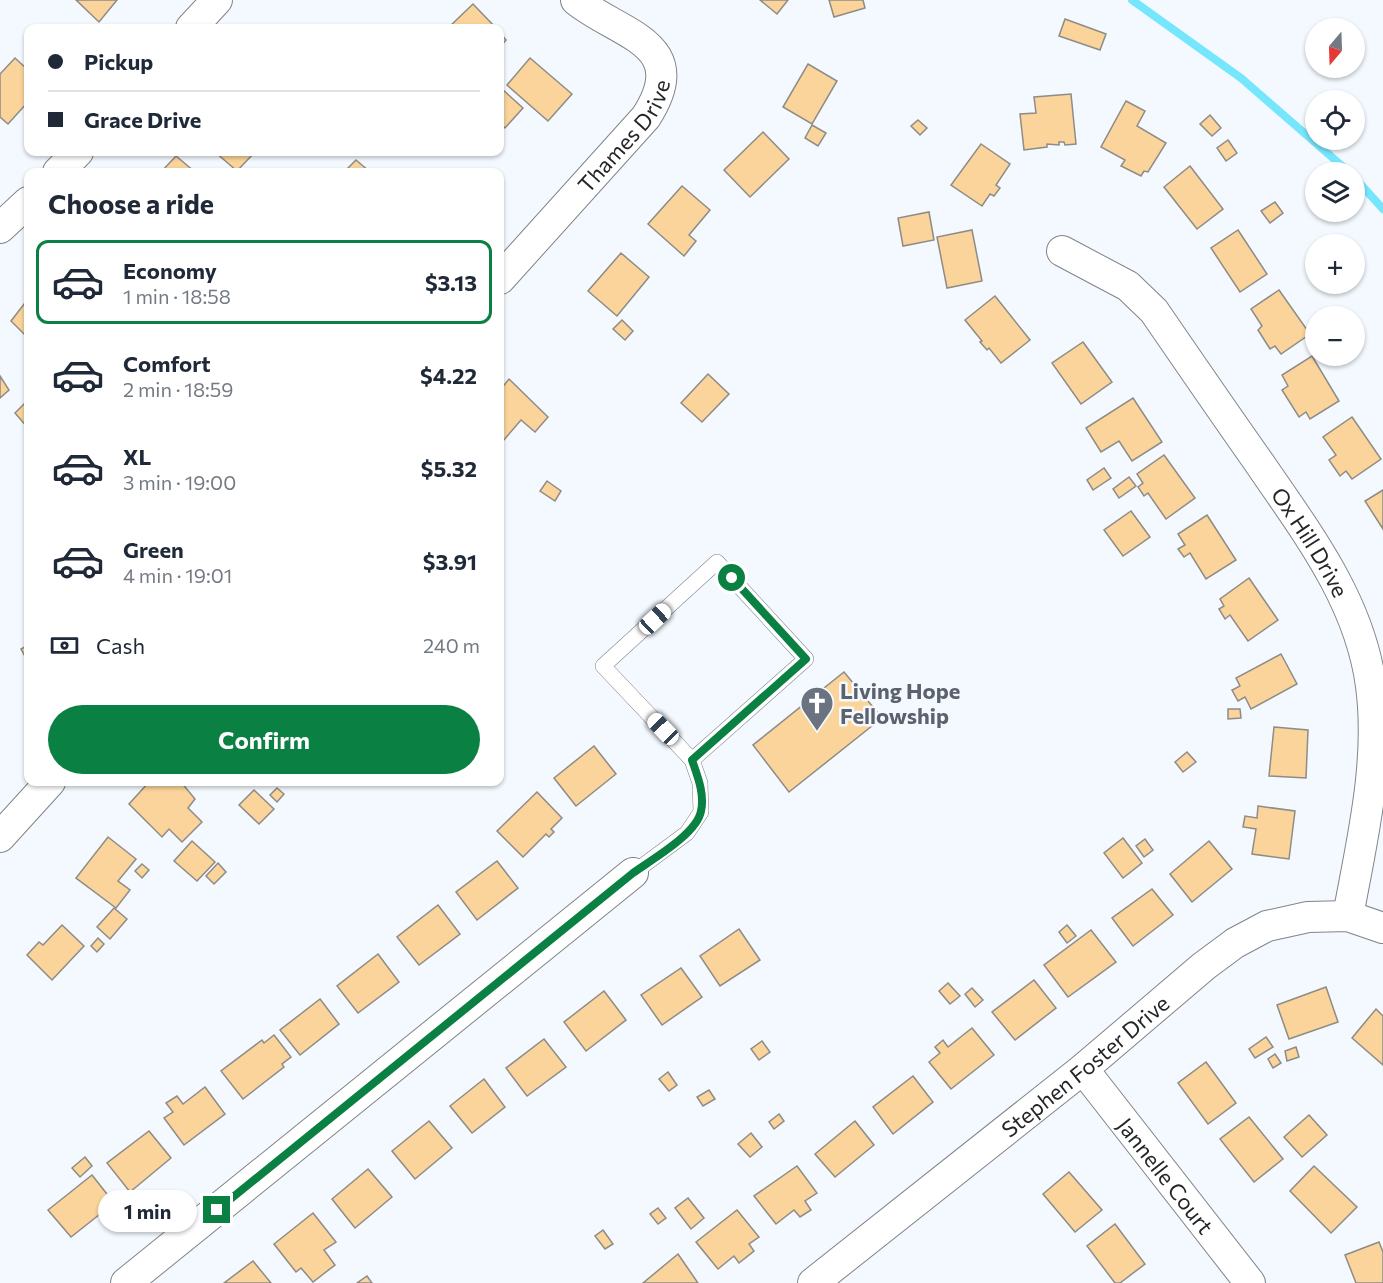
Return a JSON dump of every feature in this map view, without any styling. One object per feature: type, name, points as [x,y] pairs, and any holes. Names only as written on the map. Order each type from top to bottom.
[{"type":"street","points":[[195,24],[217,0]]},
{"type":"street","name":"Thames Drive","points":[[504,275],[646,117],[658,98],[661,80],[651,48],[634,34],[576,0]]},
{"type":"street","points":[[62,168],[74,156]]},
{"type":"street","points":[[2,224],[24,205]]},
{"type":"street","name":"Ox Hill Drive","points":[[1062,251],[1128,286],[1154,311],[1299,521],[1339,584],[1360,635],[1371,685],[1374,719],[1370,794],[1348,916]]},
{"type":"street","points":[[0,837],[46,786]]},
{"type":"street","points":[[126,1283],[633,873]]},
{"type":"street","name":"Stephen Foster Drive","points":[[813,1283],[1083,1069],[1204,966],[1235,943],[1267,926],[1308,917],[1348,916],[1383,928]]},
{"type":"street","name":"Jannelle Court","points":[[1083,1069],[1250,1283]]},
{"type":"lane","points":[[633,873],[687,833],[701,812],[700,783],[692,760],[603,666],[717,562],[806,659],[692,760]]},
{"type":"building","points":[[76,0],[117,0],[99,22]]},
{"type":"building","points":[[760,0],[788,0],[777,14]]},
{"type":"building","points":[[829,0],[863,0],[865,8],[834,17]]},
{"type":"building","points":[[473,4],[492,24],[452,24]]},
{"type":"building","points":[[1065,19],[1106,34],[1100,50],[1059,36]]},
{"type":"building","points":[[15,58],[24,66],[24,106],[8,124],[0,117],[0,74]]},
{"type":"building","points":[[530,58],[572,94],[548,121],[507,85]]},
{"type":"building","points":[[808,64],[837,81],[812,124],[783,107]]},
{"type":"building","points":[[504,91],[523,108],[504,127]]},
{"type":"building","points":[[1071,94],[1076,144],[1065,145],[1064,142],[1059,142],[1059,145],[1047,144],[1047,147],[1024,150],[1020,114],[1036,113],[1034,97]]},
{"type":"building","points":[[1126,101],[1145,111],[1137,126],[1166,143],[1148,172],[1144,171],[1141,176],[1121,166],[1125,160],[1101,147]]},
{"type":"building","points":[[1210,115],[1221,128],[1212,136],[1200,124]]},
{"type":"building","points":[[918,120],[927,128],[920,135],[911,126]]},
{"type":"building","points":[[812,125],[826,133],[818,146],[805,138]]},
{"type":"building","points":[[763,132],[789,159],[750,197],[724,170]]},
{"type":"building","points":[[1228,140],[1237,153],[1226,161],[1217,148]]},
{"type":"building","points":[[981,144],[1010,164],[996,185],[1000,188],[994,196],[990,194],[982,206],[951,185]]},
{"type":"building","points":[[176,156],[190,168],[165,168]]},
{"type":"building","points":[[220,156],[251,156],[240,168],[234,168]]},
{"type":"building","points":[[356,160],[365,168],[348,168]]},
{"type":"building","points":[[1190,166],[1223,209],[1197,229],[1164,187]]},
{"type":"building","points":[[682,186],[710,210],[689,235],[696,241],[684,256],[648,224]]},
{"type":"building","points":[[1275,202],[1283,213],[1270,223],[1261,211]]},
{"type":"building","points":[[929,212],[934,240],[903,246],[898,218]]},
{"type":"building","points":[[972,230],[982,281],[947,288],[937,237]]},
{"type":"building","points":[[1238,230],[1267,274],[1240,292],[1211,248]]},
{"type":"building","points":[[621,253],[649,277],[617,316],[588,291]]},
{"type":"building","points":[[1279,290],[1305,327],[1305,337],[1281,354],[1275,346],[1270,349],[1258,330],[1262,326],[1251,309]]},
{"type":"building","points":[[995,296],[1030,340],[1001,363],[989,348],[987,350],[980,342],[982,341],[965,320]]},
{"type":"building","points":[[24,304],[24,334],[11,321]]},
{"type":"building","points":[[622,320],[633,331],[625,340],[613,329]]},
{"type":"building","points":[[1083,342],[1112,382],[1081,404],[1052,363]]},
{"type":"building","points":[[1305,360],[1305,366],[1318,366],[1339,401],[1310,419],[1306,412],[1299,417],[1282,390],[1288,386],[1282,375]]},
{"type":"building","points":[[708,374],[729,394],[702,422],[681,403]]},
{"type":"building","points":[[0,376],[9,390],[0,398]]},
{"type":"building","points":[[509,379],[548,417],[535,432],[521,420],[504,440],[504,385]]},
{"type":"building","points":[[1133,398],[1162,442],[1132,461],[1119,441],[1101,452],[1086,428]]},
{"type":"building","points":[[24,404],[24,423],[15,413]]},
{"type":"building","points":[[1352,417],[1381,459],[1352,479],[1346,471],[1340,476],[1329,460],[1336,455],[1323,437]]},
{"type":"building","points":[[1164,455],[1195,498],[1166,519],[1148,493],[1144,496],[1138,487],[1143,483],[1137,474]]},
{"type":"building","points":[[1104,468],[1111,478],[1093,490],[1087,480]]},
{"type":"building","points":[[1129,477],[1136,486],[1119,498],[1113,489]]},
{"type":"building","points":[[547,481],[561,491],[555,501],[540,491]]},
{"type":"building","points":[[1383,490],[1383,529],[1365,501]]},
{"type":"building","points":[[1131,511],[1150,537],[1123,556],[1104,530]]},
{"type":"building","points":[[1207,515],[1236,560],[1206,579],[1190,553],[1184,557],[1178,549],[1185,545],[1178,534]]},
{"type":"building","points":[[1249,578],[1278,620],[1248,641],[1230,615],[1225,619],[1219,609],[1224,606],[1220,599]]},
{"type":"building","points":[[1281,654],[1297,684],[1251,709],[1245,697],[1238,701],[1232,690],[1240,686],[1236,678]]},
{"type":"building","name":"Living Hope Fellowship","points":[[844,672],[882,718],[789,792],[753,745]]},
{"type":"building","points":[[1228,709],[1240,709],[1241,718],[1228,719]]},
{"type":"building","points":[[1274,727],[1308,730],[1306,778],[1269,776]]},
{"type":"building","points":[[594,746],[616,774],[576,806],[554,778]]},
{"type":"building","points":[[1187,752],[1196,762],[1183,772],[1175,762]]},
{"type":"building","points":[[145,786],[184,786],[195,799],[188,808],[202,822],[182,842],[169,829],[162,837],[129,804]]},
{"type":"building","points":[[277,788],[284,794],[277,802],[270,795]]},
{"type":"building","points":[[254,790],[274,809],[259,824],[239,805]]},
{"type":"building","points":[[537,792],[562,818],[551,829],[554,832],[549,837],[546,834],[523,857],[497,831]]},
{"type":"building","points":[[1258,806],[1295,811],[1289,859],[1252,854],[1256,829],[1243,827],[1245,816],[1257,818]]},
{"type":"building","points":[[108,837],[136,859],[118,881],[130,890],[116,908],[76,878]]},
{"type":"building","points":[[1123,838],[1142,863],[1123,878],[1104,853]]},
{"type":"building","points":[[1145,839],[1153,850],[1144,857],[1136,846]]},
{"type":"building","points":[[192,841],[215,862],[197,881],[174,861]]},
{"type":"building","points":[[1209,841],[1232,869],[1192,902],[1170,874]]},
{"type":"building","points":[[497,861],[518,888],[477,920],[456,892]]},
{"type":"building","points":[[218,863],[226,872],[214,884],[206,876]]},
{"type":"building","points":[[142,864],[149,870],[142,878],[135,871]]},
{"type":"building","points":[[1152,889],[1173,915],[1133,946],[1112,918]]},
{"type":"building","points":[[438,905],[460,934],[419,965],[397,937]]},
{"type":"building","points":[[114,908],[127,919],[110,939],[97,927]]},
{"type":"building","points":[[62,925],[84,946],[52,980],[27,955],[39,942],[43,945]]},
{"type":"building","points":[[1067,925],[1076,936],[1067,943],[1059,932]]},
{"type":"building","points":[[739,929],[760,960],[720,986],[700,956]]},
{"type":"building","points":[[1091,930],[1116,962],[1068,997],[1044,965]]},
{"type":"building","points":[[98,938],[104,944],[97,952],[91,946]]},
{"type":"building","points":[[378,954],[399,982],[358,1013],[337,986]]},
{"type":"building","points":[[681,968],[702,997],[662,1025],[641,995]]},
{"type":"building","points":[[1034,980],[1056,1008],[1015,1040],[992,1012]]},
{"type":"building","points":[[948,983],[960,996],[950,1004],[939,991]]},
{"type":"building","points":[[1326,987],[1338,1022],[1289,1039],[1277,1005]]},
{"type":"building","points":[[972,988],[983,1000],[975,1007],[965,994]]},
{"type":"building","points":[[604,991],[626,1020],[586,1051],[564,1022]]},
{"type":"building","points":[[320,999],[339,1024],[300,1055],[280,1030]]},
{"type":"building","points":[[1376,1009],[1383,1016],[1383,1065],[1352,1038]]},
{"type":"building","points":[[972,1028],[994,1055],[951,1089],[929,1062],[940,1053],[935,1047],[943,1040],[948,1047]]},
{"type":"building","points":[[274,1035],[291,1057],[282,1064],[284,1067],[243,1099],[221,1071],[262,1040],[264,1043]]},
{"type":"building","points":[[1266,1037],[1273,1047],[1255,1058],[1249,1049]]},
{"type":"building","points":[[544,1039],[566,1067],[527,1096],[506,1068]]},
{"type":"building","points":[[762,1041],[770,1052],[759,1060],[751,1049]]},
{"type":"building","points":[[1296,1047],[1299,1057],[1287,1061],[1285,1051]]},
{"type":"building","points":[[1275,1054],[1281,1063],[1273,1068],[1268,1059]]},
{"type":"building","points":[[1206,1062],[1236,1103],[1208,1124],[1178,1083]]},
{"type":"building","points":[[668,1072],[677,1085],[669,1091],[659,1079]]},
{"type":"building","points":[[913,1076],[933,1102],[893,1134],[873,1107]]},
{"type":"building","points":[[484,1079],[505,1107],[472,1133],[450,1106]]},
{"type":"building","points":[[205,1087],[225,1114],[184,1145],[164,1118],[173,1112],[166,1103],[177,1096],[183,1104]]},
{"type":"building","points":[[709,1090],[715,1099],[703,1106],[697,1097]]},
{"type":"building","points":[[779,1114],[784,1121],[774,1129],[769,1122]]},
{"type":"building","points":[[1309,1115],[1327,1135],[1302,1157],[1284,1137]]},
{"type":"building","points":[[1249,1117],[1283,1159],[1254,1182],[1220,1139]]},
{"type":"building","points":[[429,1121],[452,1148],[415,1179],[392,1151]]},
{"type":"building","points":[[855,1121],[874,1145],[835,1177],[815,1154]]},
{"type":"building","points":[[149,1131],[171,1158],[130,1192],[107,1163]]},
{"type":"building","points":[[751,1133],[762,1147],[750,1157],[738,1144]]},
{"type":"building","points":[[85,1157],[92,1166],[80,1177],[72,1168]]},
{"type":"building","points":[[797,1166],[817,1193],[805,1201],[811,1210],[800,1217],[794,1210],[776,1224],[754,1196]]},
{"type":"building","points":[[1314,1166],[1357,1207],[1331,1233],[1290,1191]]},
{"type":"building","points":[[368,1169],[392,1197],[355,1228],[332,1199]]},
{"type":"building","points":[[1069,1172],[1102,1210],[1075,1232],[1043,1194]]},
{"type":"building","points":[[92,1175],[114,1203],[71,1237],[48,1210]]},
{"type":"building","points":[[688,1198],[704,1218],[691,1229],[675,1208]]},
{"type":"building","points":[[658,1208],[666,1218],[658,1224],[650,1214]]},
{"type":"building","points":[[737,1210],[759,1237],[749,1244],[754,1251],[739,1263],[734,1256],[718,1269],[696,1242]]},
{"type":"building","points":[[313,1213],[336,1242],[324,1250],[335,1265],[313,1282],[301,1268],[296,1272],[274,1244]]},
{"type":"building","points":[[1115,1224],[1145,1264],[1120,1283],[1115,1283],[1087,1246]]},
{"type":"building","points":[[603,1230],[613,1244],[605,1249],[595,1236]]},
{"type":"building","points":[[1379,1242],[1383,1252],[1383,1283],[1356,1283],[1345,1255]]},
{"type":"building","points":[[678,1254],[698,1283],[643,1283]]},
{"type":"building","points":[[253,1261],[271,1283],[224,1283]]},
{"type":"building","points":[[367,1276],[372,1283],[357,1283]]},
{"type":"waterway","points":[[1132,0],[1241,78],[1338,162]]},
{"type":"waterway","points":[[1365,189],[1383,209]]},
{"type":"place","name":"Living Hope Fellowship","points":[[817,732]]},
{"type":"route","points":[[217,1210],[633,873],[687,833],[701,812],[700,783],[692,760],[806,659],[732,578]]}]
